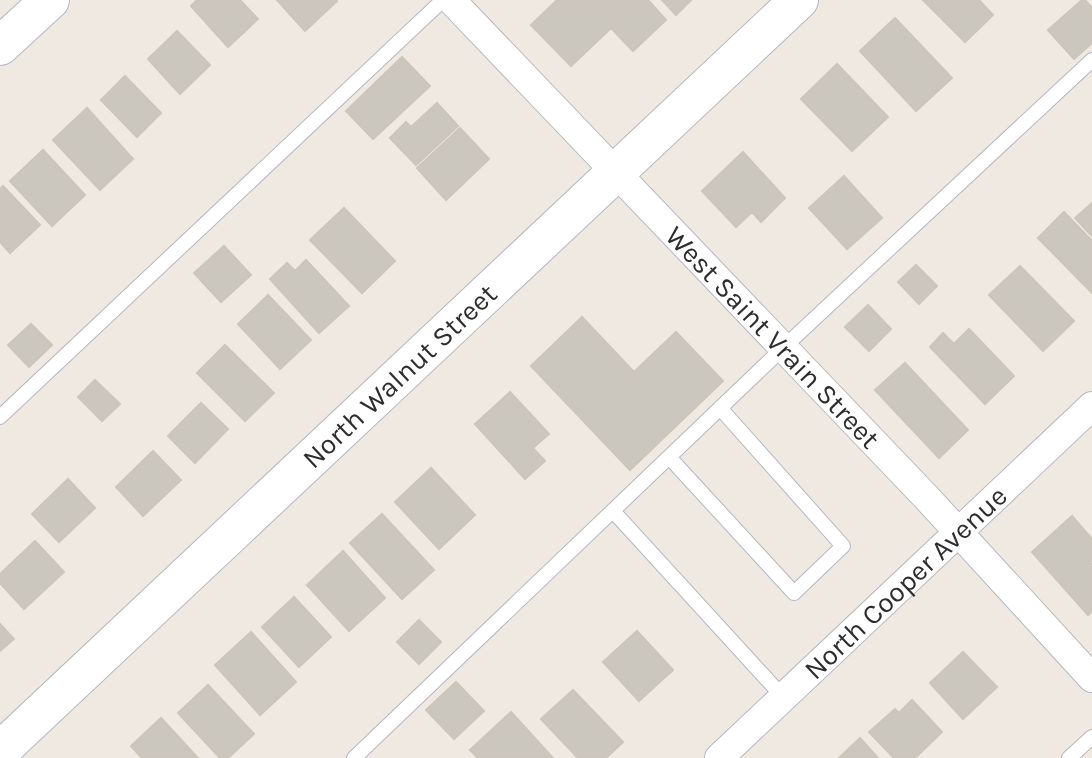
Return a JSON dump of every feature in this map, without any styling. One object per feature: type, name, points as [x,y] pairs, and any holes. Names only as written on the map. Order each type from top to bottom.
[{"type":"main road","points":[[0,46],[50,0]]},
{"type":"main road","name":"North Walnut Street","points":[[0,751],[799,0]]},
{"type":"street","name":"West Saint Vrain Street","points":[[451,0],[959,532],[1092,678]]},
{"type":"street","name":"North Cooper Avenue","points":[[719,758],[1092,406]]},
{"type":"lane","points":[[0,417],[443,0]]},
{"type":"lane","points":[[354,758],[784,347],[1092,60]]},
{"type":"lane","points":[[669,457],[794,593],[843,546],[720,408]]},
{"type":"lane","points":[[613,511],[784,698]]},
{"type":"lane","points":[[1069,758],[1092,737]]},
{"type":"building","points":[[197,0],[240,0],[258,19],[228,47],[191,6]]},
{"type":"building","points":[[277,0],[336,0],[337,1],[305,31]]},
{"type":"building","points":[[557,0],[648,0],[666,20],[633,51],[611,28],[571,66],[531,25]]},
{"type":"building","points":[[662,0],[691,0],[676,15]]},
{"type":"building","points":[[923,0],[979,0],[993,15],[965,42]]},
{"type":"building","points":[[1082,0],[1092,8],[1092,43],[1074,59],[1048,30]]},
{"type":"building","points":[[895,18],[952,78],[916,111],[860,51]]},
{"type":"building","points":[[177,31],[210,65],[180,94],[148,59]]},
{"type":"building","points":[[402,57],[430,86],[373,139],[346,111]]},
{"type":"building","points":[[837,64],[888,117],[852,151],[801,99]]},
{"type":"building","points":[[125,76],[161,113],[137,137],[101,100]]},
{"type":"building","points":[[437,103],[458,126],[416,165],[390,138],[406,122],[411,127]]},
{"type":"building","points":[[87,108],[133,159],[100,190],[53,140]]},
{"type":"building","points":[[460,128],[489,159],[446,200],[417,168]]},
{"type":"building","points":[[43,150],[85,195],[52,226],[10,181]]},
{"type":"building","points":[[743,152],[785,198],[761,222],[752,212],[736,227],[702,191]]},
{"type":"building","points":[[844,176],[882,218],[847,249],[809,208]]},
{"type":"building","points":[[3,186],[40,225],[10,253],[0,242],[0,189]]},
{"type":"building","points":[[1092,203],[1092,236],[1075,218]]},
{"type":"building","points":[[344,208],[395,261],[362,293],[310,240]]},
{"type":"building","points":[[1064,212],[1092,241],[1092,293],[1038,238]]},
{"type":"building","points":[[224,246],[251,275],[221,302],[194,273]]},
{"type":"building","points":[[306,260],[349,306],[319,333],[270,279],[287,263],[295,271]]},
{"type":"building","points":[[916,265],[937,286],[919,304],[898,282]]},
{"type":"building","points":[[1020,266],[1074,321],[1043,351],[989,295]]},
{"type":"building","points":[[268,295],[311,340],[280,369],[238,324]]},
{"type":"building","points":[[868,305],[891,329],[869,351],[845,327]]},
{"type":"building","points":[[582,317],[634,372],[676,332],[723,381],[630,470],[531,366]]},
{"type":"building","points":[[31,324],[52,345],[29,367],[8,345]]},
{"type":"building","points":[[969,329],[1014,376],[985,404],[930,347],[943,333],[954,344]]},
{"type":"building","points":[[225,345],[274,393],[245,421],[197,373]]},
{"type":"building","points":[[905,363],[968,430],[939,458],[875,390]]},
{"type":"building","points":[[95,380],[120,404],[102,421],[78,397]]},
{"type":"building","points":[[510,392],[549,434],[533,448],[545,461],[525,479],[475,424]]},
{"type":"building","points":[[201,403],[228,429],[195,463],[168,436]]},
{"type":"building","points":[[153,451],[181,480],[143,516],[116,487]]},
{"type":"building","points":[[431,468],[475,515],[439,549],[395,502]]},
{"type":"building","points":[[68,479],[95,508],[59,542],[32,514]]},
{"type":"building","points":[[382,514],[434,570],[402,599],[350,543]]},
{"type":"building","points":[[1072,516],[1092,539],[1092,611],[1088,615],[1032,552]]},
{"type":"building","points":[[35,541],[64,572],[24,609],[0,583],[0,574]]},
{"type":"building","points":[[343,551],[385,598],[349,631],[307,585]]},
{"type":"building","points":[[294,597],[331,637],[299,667],[262,627]]},
{"type":"building","points":[[419,620],[441,642],[419,664],[397,642]]},
{"type":"building","points":[[0,624],[14,639],[0,651]]},
{"type":"building","points":[[637,631],[673,670],[639,701],[603,662]]},
{"type":"building","points":[[251,632],[296,682],[260,715],[215,665]]},
{"type":"building","points":[[963,652],[997,687],[963,719],[930,683]]},
{"type":"building","points":[[456,682],[484,711],[454,739],[426,710]]},
{"type":"building","points":[[208,685],[254,734],[228,758],[220,758],[178,713]]},
{"type":"building","points":[[573,690],[623,742],[606,758],[578,758],[541,719]]},
{"type":"building","points":[[912,700],[942,732],[915,758],[894,758],[869,732],[895,709],[899,713]]},
{"type":"building","points":[[511,712],[553,758],[478,758],[470,750]]},
{"type":"building","points":[[161,718],[198,758],[142,758],[131,746]]},
{"type":"building","points":[[860,738],[878,758],[839,758]]}]
